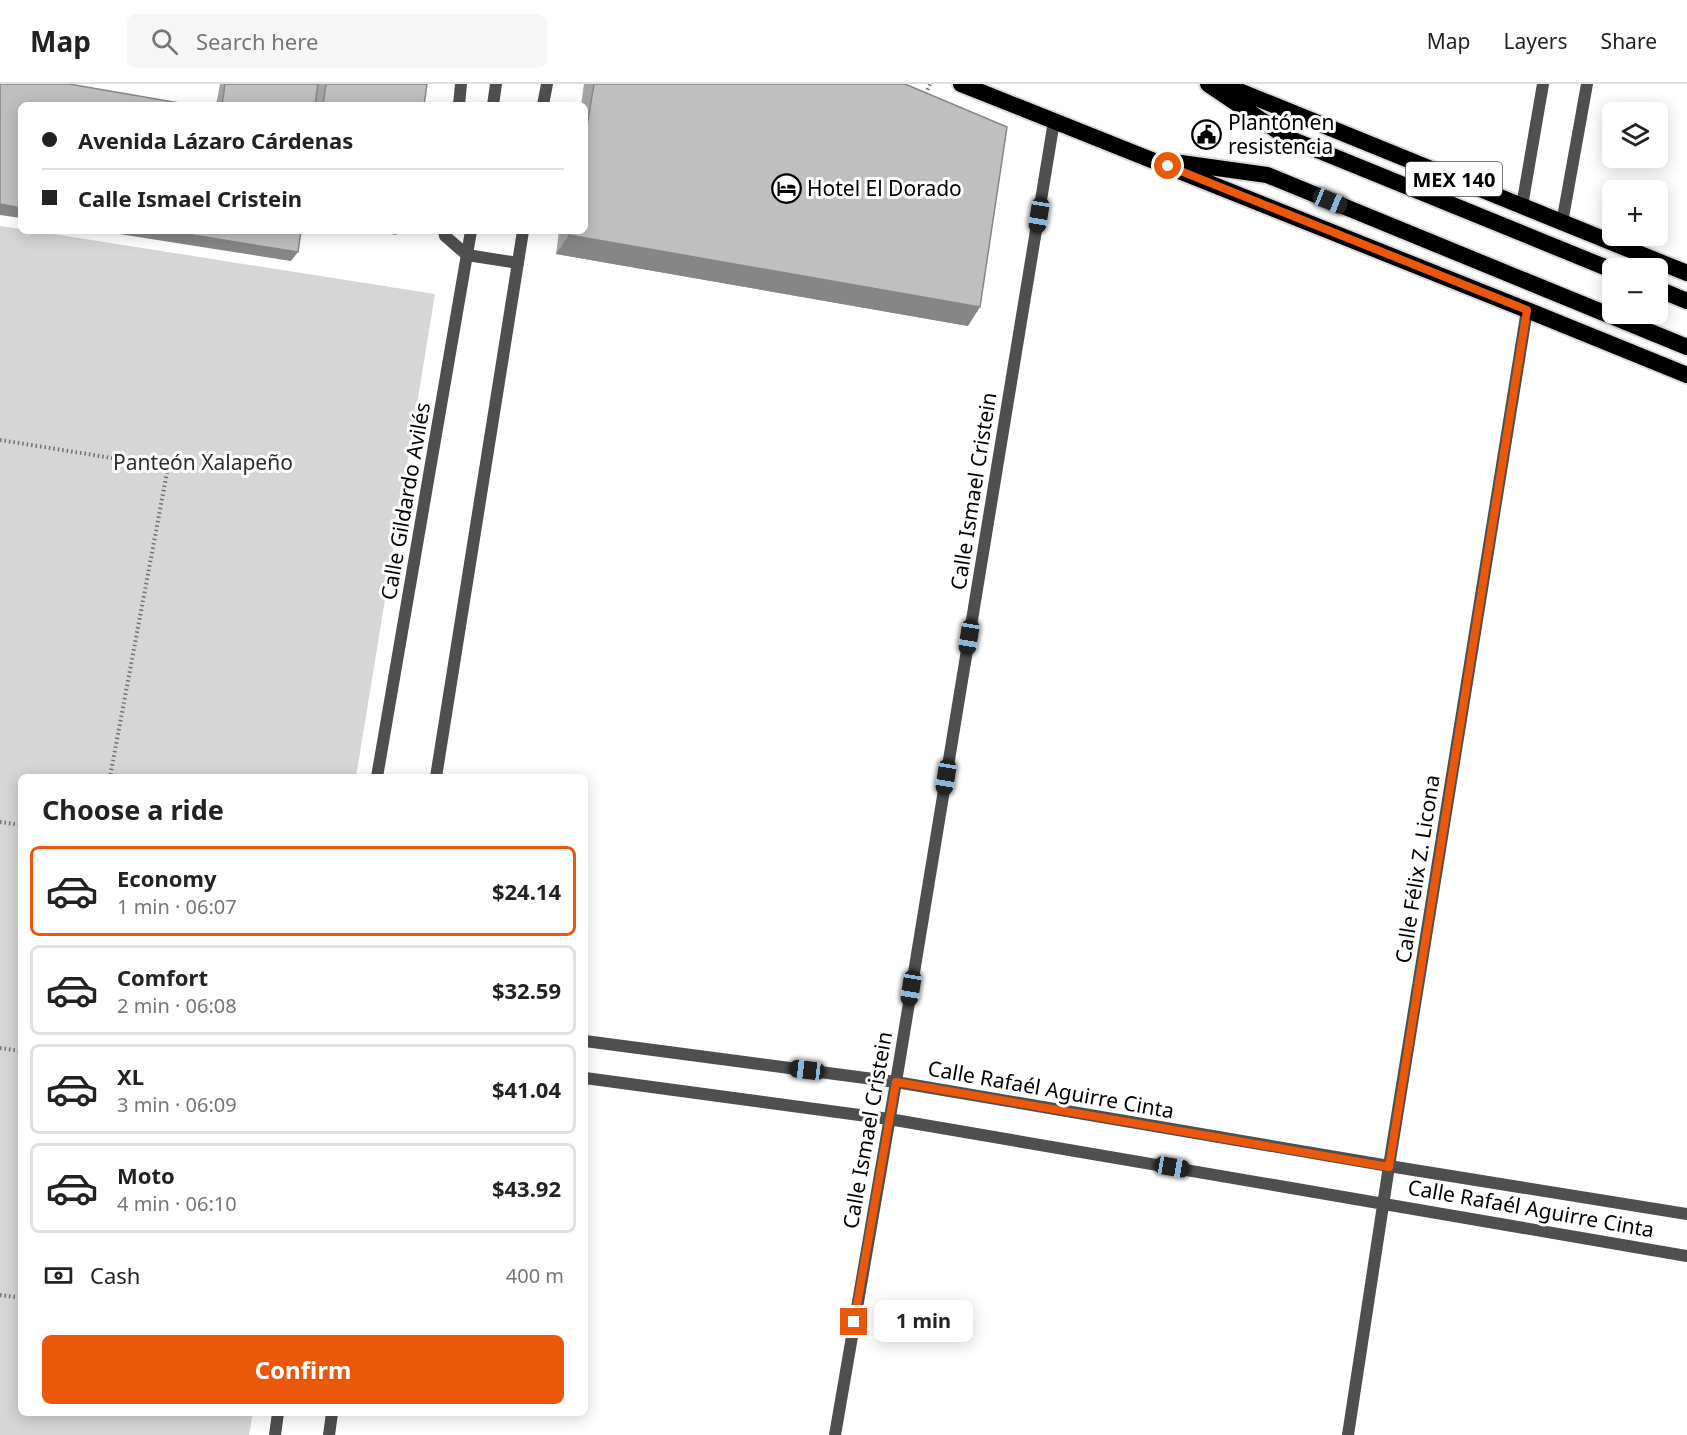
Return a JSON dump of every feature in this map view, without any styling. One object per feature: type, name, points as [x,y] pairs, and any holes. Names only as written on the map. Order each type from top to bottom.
[{"type":"highway","points":[[961,84],[1687,375]]},
{"type":"highway","name":"MEX 140","points":[[1208,84],[1288,138],[1602,266]]},
{"type":"highway","name":"MEX 140","points":[[1222,84],[1687,273]]},
{"type":"highway","points":[[1147,158],[1267,176],[1687,347]]},
{"type":"highway","points":[[1668,293],[1687,301]]},
{"type":"street","points":[[459,102],[461,84]]},
{"type":"street","points":[[493,102],[496,84]]},
{"type":"street","points":[[544,102],[547,84]]},
{"type":"street","points":[[1522,206],[1543,84]]},
{"type":"street","points":[[1562,223],[1587,84]]},
{"type":"street","name":"Calle Ismael Cristein","points":[[835,1435],[896,1082],[1054,122]]},
{"type":"street","points":[[445,234],[467,255],[518,262]]},
{"type":"street","name":"Calle Gildardo Avilés","points":[[378,774],[470,234]]},
{"type":"street","points":[[436,774],[523,234]]},
{"type":"street","name":"Calle Félix Z. Licona","points":[[1348,1435],[1527,310]]},
{"type":"street","name":"Calle Rafaél Aguirre Cinta","points":[[588,1041],[896,1082],[1389,1167],[1687,1214]]},
{"type":"street","name":"Calle Rafaél Aguirre Cinta","points":[[588,1078],[889,1119],[1384,1202],[1687,1256]]},
{"type":"street","points":[[275,1435],[278,1416]]},
{"type":"street","points":[[329,1435],[332,1416]]},
{"type":"path","points":[[915,92],[925,96],[930,84]]},
{"type":"path","points":[[0,440],[168,467],[111,774]]},
{"type":"path","points":[[0,822],[18,825]]},
{"type":"path","points":[[0,1048],[18,1051]]},
{"type":"path","points":[[0,1295],[15,1298]]},
{"type":"green space","name":"Panteón Xalapeño","points":[[0,226],[18,229],[18,234],[53,234],[435,294],[356,774],[18,774],[18,1416],[252,1416],[249,1435],[0,1435]]},
{"type":"building","points":[[0,84],[69,84],[174,102],[18,102],[18,207],[0,204]]},
{"type":"building","points":[[225,84],[318,84],[315,102],[222,102]]},
{"type":"building","points":[[326,84],[427,84],[424,102],[323,102]]},
{"type":"building","name":"Hotel El Dorado","points":[[594,84],[905,84],[1007,127],[980,307],[569,235],[588,234],[588,120]]},
{"type":"building","points":[[187,234],[301,234],[298,252]]},
{"type":"place","name":"Plantón en resistencia","points":[[1207,134]]},
{"type":"place","name":"Hotel El Dorado","points":[[786,188]]},
{"type":"route","points":[[854,1322],[896,1082],[1389,1167],[1527,310],[1168,166]]}]
